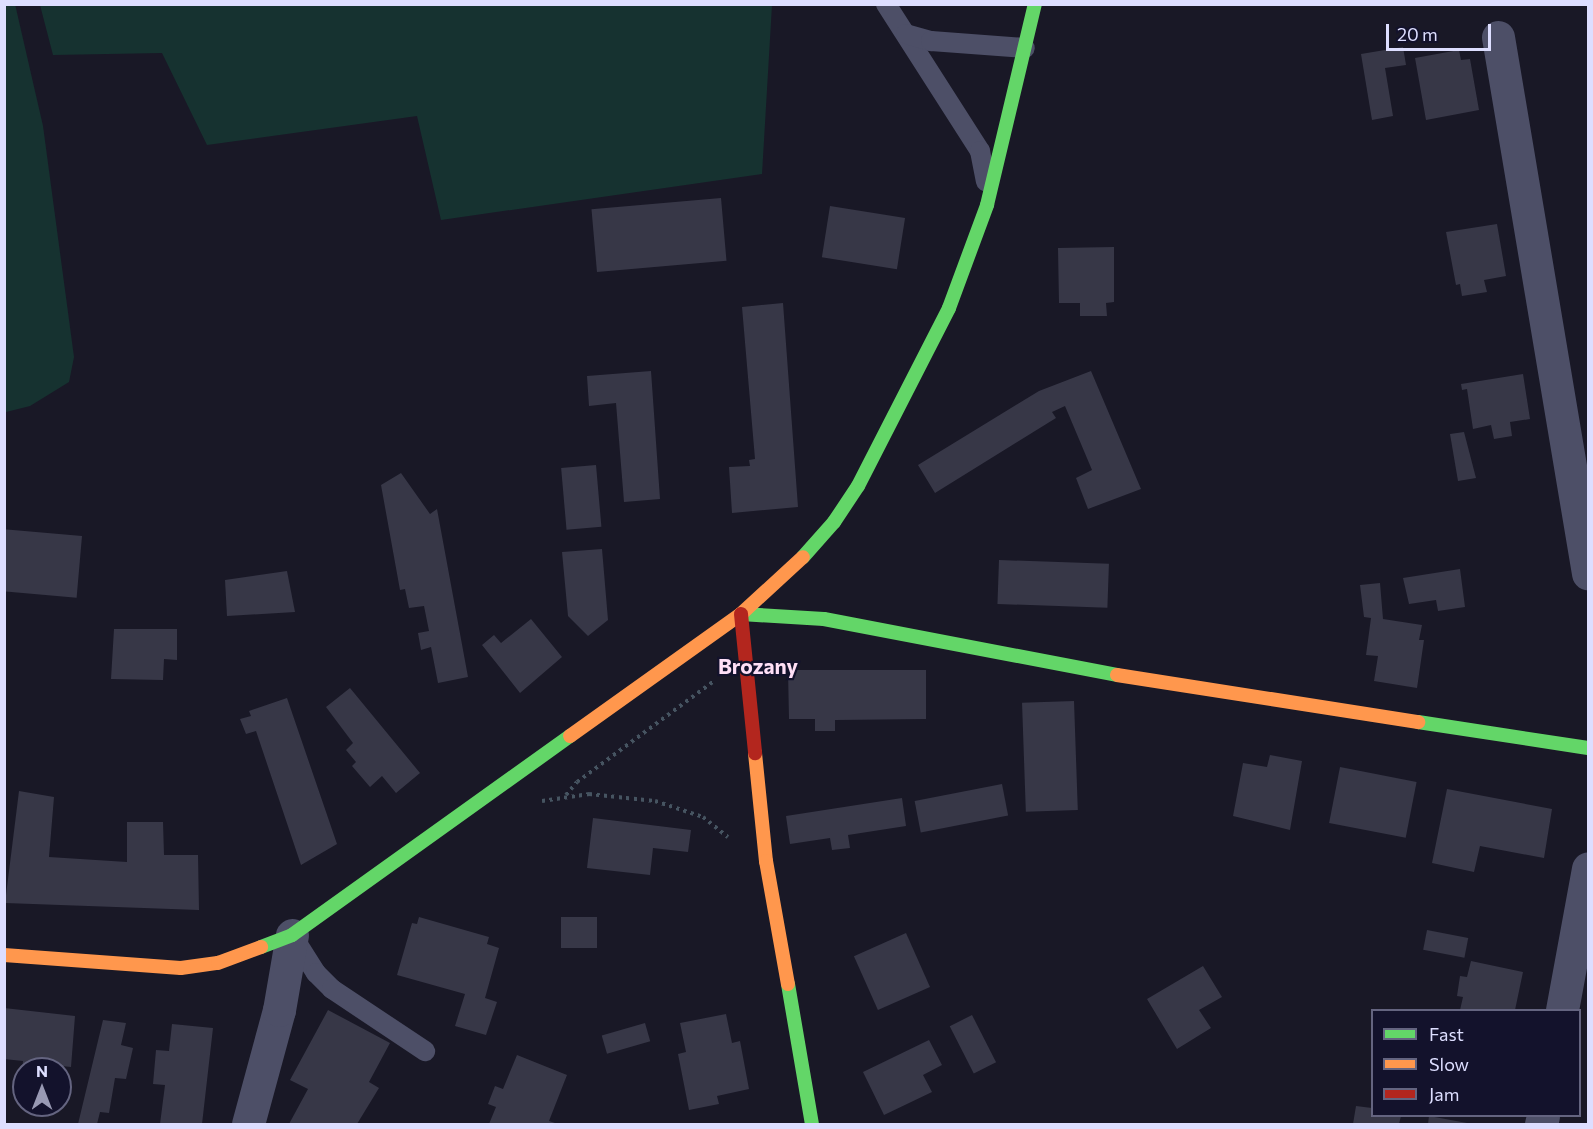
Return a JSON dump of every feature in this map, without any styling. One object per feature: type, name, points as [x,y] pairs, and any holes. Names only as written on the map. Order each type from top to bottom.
[{"type":"street","points":[[4,955],[142,968],[181,968],[218,963],[292,935],[741,614],[813,547],[858,486],[949,308],[987,204],[1035,4]]},
{"type":"street","points":[[1498,37],[1588,573]]},
{"type":"street","points":[[741,614],[766,861],[812,1125]]},
{"type":"street","points":[[741,614],[824,619],[1143,680],[1588,748]]},
{"type":"street","points":[[1562,1009],[1588,868]]},
{"type":"street","points":[[248,1125],[279,1010],[292,935]]},
{"type":"lane","points":[[886,4],[980,151],[985,164],[987,204]]},
{"type":"lane","points":[[906,34],[931,41],[1025,48]]},
{"type":"lane","points":[[292,935],[316,973],[332,989],[425,1051]]},
{"type":"path","points":[[565,796],[577,782],[746,658]]},
{"type":"path","points":[[536,802],[565,796],[620,796],[680,808],[722,831],[740,848],[747,862],[766,861]]},
{"type":"green space","points":[[15,4],[43,126],[74,357],[69,382],[30,406],[6,412],[4,5]]},
{"type":"green space","points":[[40,5],[772,5],[762,174],[441,220],[417,116],[207,145],[162,53],[53,55]]},
{"type":"building","points":[[1403,47],[1406,65],[1385,68],[1393,116],[1372,120],[1361,54]]},
{"type":"building","points":[[1459,50],[1461,60],[1470,59],[1479,110],[1426,120],[1415,58]]},
{"type":"building","points":[[721,198],[726,261],[597,272],[591,209]]},
{"type":"building","points":[[830,206],[905,218],[897,269],[822,257]]},
{"type":"building","points":[[1497,224],[1506,276],[1484,280],[1487,292],[1462,296],[1460,284],[1456,285],[1446,232]]},
{"type":"building","points":[[1114,247],[1114,302],[1106,303],[1107,316],[1080,316],[1080,303],[1059,303],[1058,248]]},
{"type":"building","points":[[783,303],[798,507],[732,513],[729,467],[750,466],[749,460],[755,459],[742,307]]},
{"type":"building","points":[[651,371],[660,499],[624,502],[616,403],[589,406],[587,376]]},
{"type":"building","points":[[1091,371],[1141,489],[1088,509],[1076,478],[1092,470],[1065,406],[1052,412],[1056,418],[935,493],[918,465],[1039,391]]},
{"type":"building","points":[[1523,374],[1530,419],[1510,422],[1512,436],[1494,439],[1491,425],[1473,429],[1467,389],[1462,390],[1461,384]]},
{"type":"building","points":[[1464,432],[1476,478],[1458,481],[1450,434]]},
{"type":"building","points":[[596,465],[601,527],[567,530],[561,468]]},
{"type":"building","points":[[401,473],[430,514],[437,509],[468,677],[438,683],[431,647],[421,650],[418,633],[429,631],[424,606],[409,608],[405,589],[400,590],[381,485]]},
{"type":"building","points":[[4,529],[82,536],[77,598],[4,591]]},
{"type":"building","points":[[602,549],[608,620],[588,636],[568,616],[562,552]]},
{"type":"building","points":[[999,560],[1109,564],[1107,608],[997,604]]},
{"type":"building","points":[[1460,569],[1465,607],[1438,611],[1436,600],[1409,604],[1403,578]]},
{"type":"building","points":[[287,571],[295,612],[227,616],[225,580]]},
{"type":"building","points":[[1380,583],[1383,619],[1422,625],[1419,640],[1424,640],[1417,688],[1374,681],[1378,656],[1366,655],[1371,618],[1364,617],[1360,585]]},
{"type":"building","points":[[531,619],[562,657],[520,693],[482,645],[494,635],[501,643]]},
{"type":"building","points":[[114,629],[177,629],[177,660],[164,659],[163,680],[111,679]]},
{"type":"building","points":[[788,670],[926,670],[926,719],[835,720],[835,731],[815,731],[815,719],[789,719]]},
{"type":"building","points":[[350,688],[420,773],[396,793],[382,776],[370,787],[352,766],[356,762],[346,750],[353,743],[326,707]]},
{"type":"building","points":[[287,698],[337,844],[301,865],[256,731],[246,734],[240,719],[251,716],[249,711]]},
{"type":"building","points":[[1074,701],[1078,810],[1026,812],[1022,703]]},
{"type":"building","points":[[1270,755],[1302,761],[1290,830],[1233,816],[1243,763],[1267,767]]},
{"type":"building","points":[[1340,767],[1417,782],[1406,838],[1329,823]]},
{"type":"building","points":[[1002,784],[1008,815],[921,832],[915,801]]},
{"type":"building","points":[[1447,789],[1552,809],[1544,858],[1480,846],[1474,872],[1432,863]]},
{"type":"building","points":[[19,791],[54,797],[49,857],[127,862],[127,822],[163,822],[164,855],[198,855],[199,910],[5,903]]},
{"type":"building","points":[[902,798],[906,826],[848,835],[850,848],[832,850],[830,838],[790,844],[786,816]]},
{"type":"building","points":[[593,818],[691,830],[688,852],[653,848],[650,875],[587,868]]},
{"type":"building","points":[[419,917],[489,937],[487,944],[499,948],[485,998],[497,1002],[486,1035],[455,1026],[465,994],[397,975],[412,923],[417,924]]},
{"type":"building","points":[[561,917],[597,917],[597,948],[561,948]]},
{"type":"building","points":[[1427,930],[1468,938],[1464,958],[1423,950]]},
{"type":"building","points":[[906,933],[930,987],[878,1010],[854,956]]},
{"type":"building","points":[[1471,961],[1523,972],[1515,1009],[1460,1009],[1463,997],[1457,996],[1460,976],[1467,977]]},
{"type":"building","points":[[1203,966],[1222,997],[1199,1010],[1211,1028],[1177,1049],[1147,999]]},
{"type":"building","points":[[4,1008],[75,1016],[72,1057],[4,1059]]},
{"type":"building","points":[[328,1010],[390,1043],[369,1082],[379,1088],[357,1124],[289,1124],[308,1089],[290,1080]]},
{"type":"building","points":[[726,1014],[732,1043],[740,1041],[749,1089],[717,1096],[719,1104],[689,1110],[678,1054],[686,1052],[680,1023]]},
{"type":"building","points":[[972,1015],[996,1062],[974,1074],[950,1026]]},
{"type":"building","points":[[103,1020],[126,1023],[121,1045],[133,1048],[126,1079],[115,1078],[109,1113],[100,1112],[97,1124],[78,1124]]},
{"type":"building","points":[[645,1023],[650,1041],[607,1054],[602,1035]]},
{"type":"building","points":[[172,1024],[213,1028],[202,1124],[160,1124],[165,1085],[153,1084],[156,1050],[169,1051]]},
{"type":"building","points":[[929,1040],[942,1065],[923,1075],[932,1092],[884,1115],[863,1072]]},
{"type":"building","points":[[517,1055],[567,1075],[549,1121],[558,1124],[489,1124],[496,1107],[488,1104],[495,1086],[503,1089]]},
{"type":"building","points":[[1356,1106],[1371,1108],[1371,1117],[1401,1117],[1399,1124],[1353,1124]]},
{"type":"building","points":[[1429,1117],[1467,1123],[1467,1124],[1428,1124]]},
{"type":"traffic: fast","points":[[803,557],[834,522],[858,486],[949,308],[987,205],[1035,4]]},
{"type":"traffic: fast","points":[[741,614],[824,619],[1117,675]]},
{"type":"traffic: fast","points":[[1418,722],[1588,748]]},
{"type":"traffic: fast","points":[[261,947],[292,935],[570,736]]},
{"type":"traffic: fast","points":[[788,984],[812,1124]]},
{"type":"traffic: slow","points":[[570,736],[741,614],[803,557]]},
{"type":"traffic: slow","points":[[1117,675],[1418,722]]},
{"type":"traffic: slow","points":[[755,753],[766,861],[788,984]]},
{"type":"traffic: slow","points":[[4,955],[181,968],[218,963],[261,947]]},
{"type":"traffic: jam","points":[[741,614],[755,753]]},
{"type":"district","name":"Brozany","points":[[758,666]]}]
